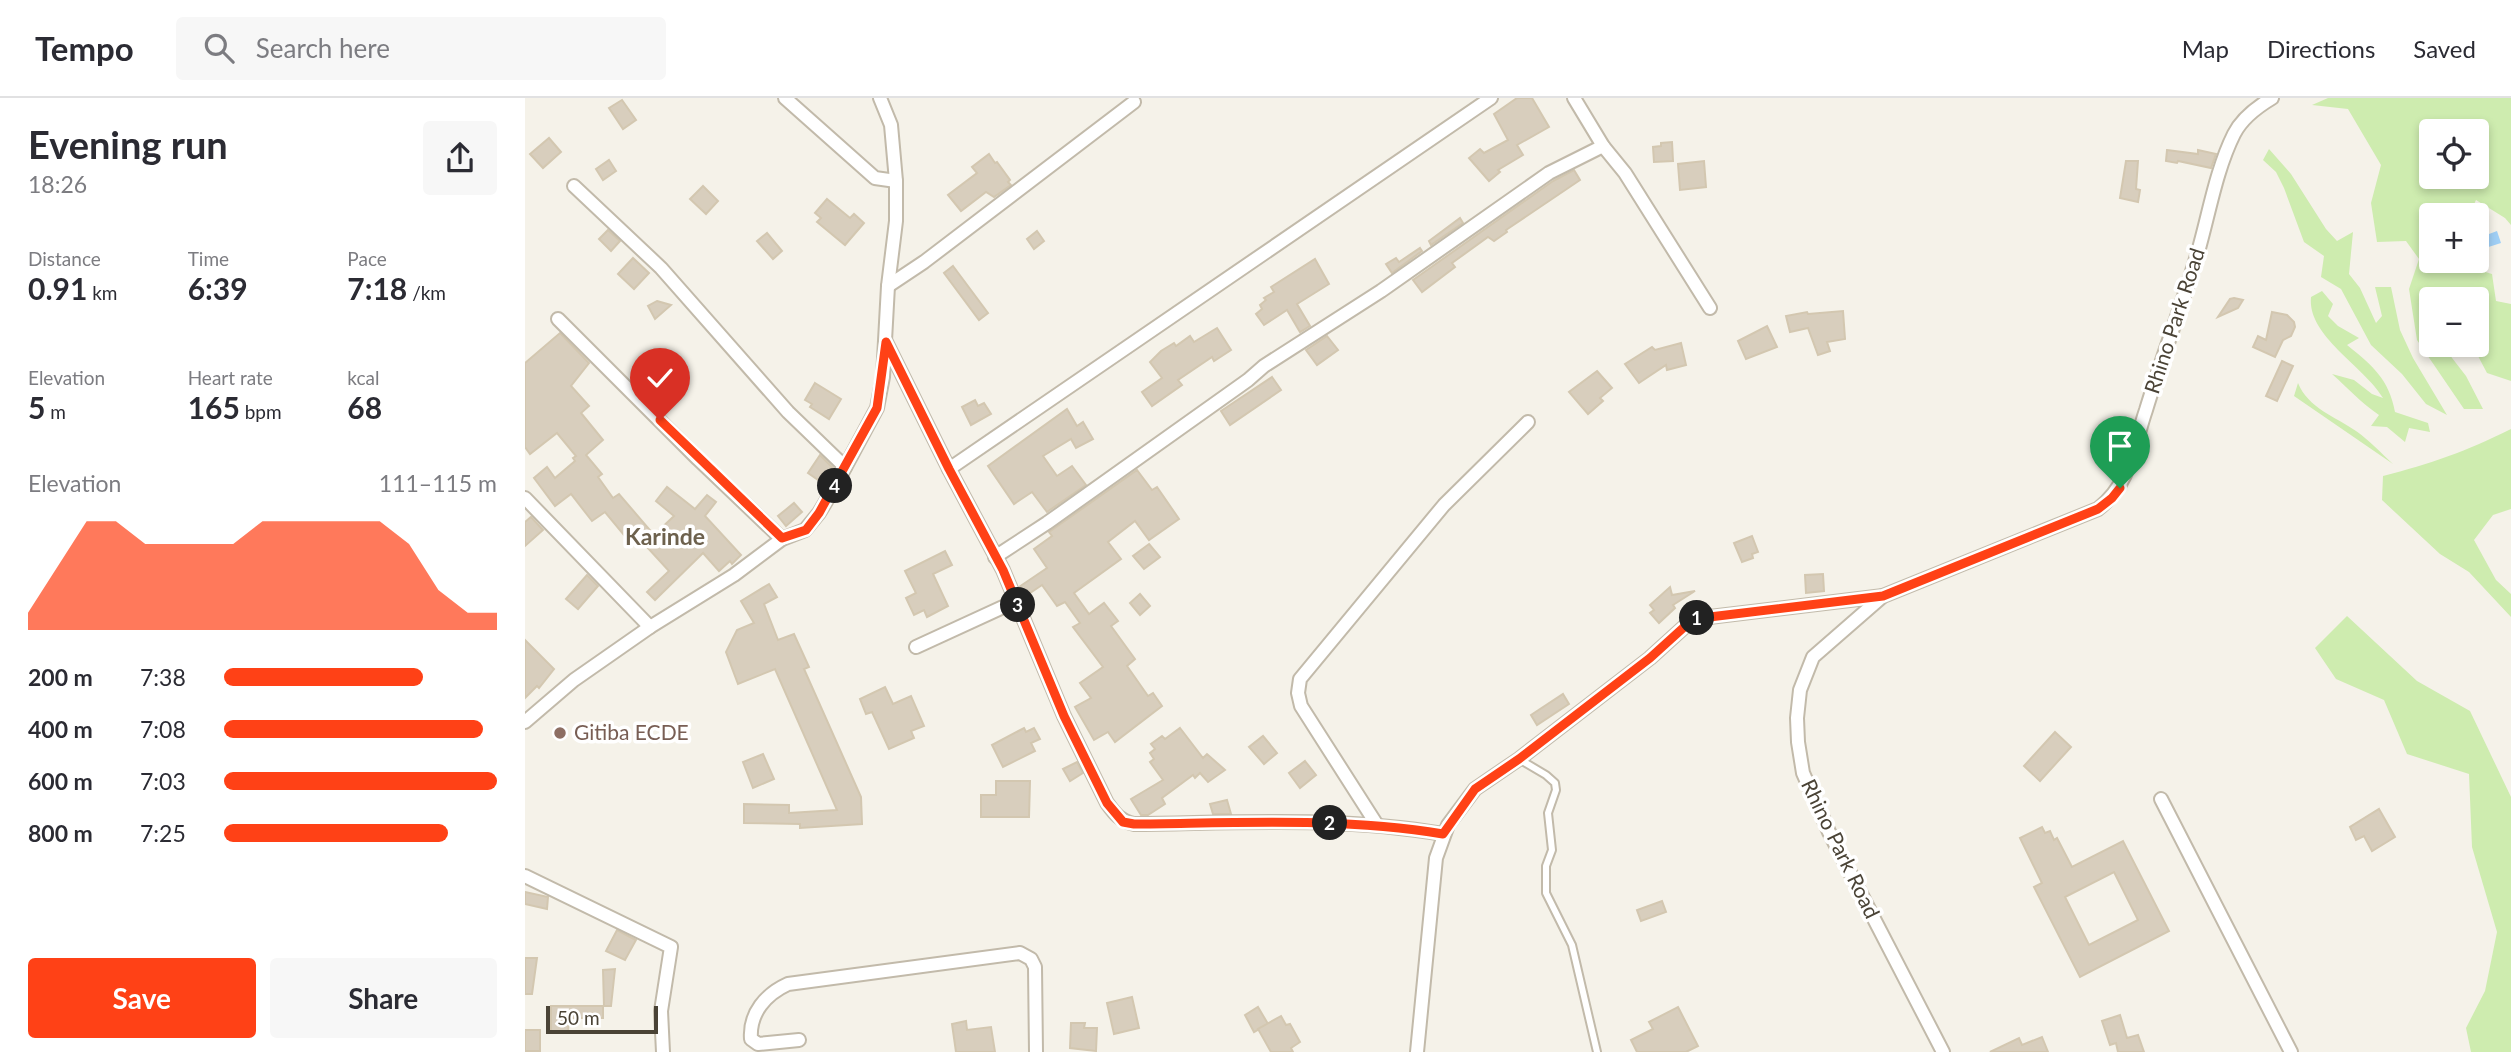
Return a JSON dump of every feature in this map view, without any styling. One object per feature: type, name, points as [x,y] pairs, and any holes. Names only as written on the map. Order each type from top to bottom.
[{"type":"street","points":[[785,98],[875,178],[896,181]]},
{"type":"street","points":[[525,722],[574,680],[650,627],[734,575],[782,538],[806,530],[819,513],[877,408],[897,221],[891,125],[880,98]]},
{"type":"street","points":[[949,469],[1491,98]]},
{"type":"street","points":[[1574,98],[1710,308]]},
{"type":"street","name":"Rhino Park Road","points":[[1944,1052],[1829,832],[1803,773],[1797,718],[1800,690],[1814,657],[1883,596],[2098,509],[2112,498],[2128,470],[2234,133],[2256,108],[2272,98]]},
{"type":"street","points":[[888,286],[924,262],[1134,102]]},
{"type":"street","points":[[995,557],[1047,523],[1264,366],[1381,291],[1549,173],[1603,146]]},
{"type":"street","points":[[574,186],[661,268],[787,412],[845,467]]},
{"type":"street","points":[[558,319],[698,459],[782,538]]},
{"type":"street","points":[[886,342],[1016,601],[1064,716],[1107,803],[1123,822],[1322,822],[1399,826],[1443,834]]},
{"type":"street","points":[[1377,825],[1301,706],[1298,693],[1300,679],[1444,505],[1528,422]]},
{"type":"street","points":[[525,498],[650,627]]},
{"type":"street","points":[[1417,1052],[1436,858],[1443,834],[1475,789],[1519,759],[1650,658],[1693,619],[1883,596]]},
{"type":"street","points":[[916,647],[1016,601]]},
{"type":"street","points":[[2161,799],[2291,1052]]},
{"type":"street","points":[[525,876],[671,947],[661,1012],[663,1052]]},
{"type":"street","points":[[799,1040],[758,1044],[751,1039],[751,1026],[763,1001],[774,990],[788,984],[1020,953],[1031,960],[1035,967],[1036,1052]]},
{"type":"lane","points":[[1519,759],[1555,783],[1556,790],[1548,813],[1552,849],[1546,866],[1546,893],[1572,946],[1597,1052]]},
{"type":"green space","points":[[2328,98],[2511,98],[2511,225],[2489,208],[2489,203],[2476,200],[2475,203],[2419,203],[2419,259],[2406,241],[2377,242],[2371,203],[2381,165],[2348,109],[2312,105]]},
{"type":"green space","points":[[2269,149],[2291,174],[2326,229],[2337,241],[2353,232],[2349,274],[2360,288],[2376,323],[2382,316],[2375,287],[2391,287],[2400,330],[2413,358],[2447,415],[2426,404],[2402,374],[2371,345],[2341,289],[2321,277],[2324,256],[2304,242],[2276,172],[2263,160]]},
{"type":"green space","points":[[2419,259],[2419,273],[2492,274],[2496,301],[2511,304],[2511,381],[2487,373],[2479,357],[2489,357],[2489,287],[2419,287],[2419,343],[2409,289]]},
{"type":"green space","points":[[2322,291],[2333,304],[2328,316],[2338,326],[2359,338],[2347,345],[2364,359],[2384,382],[2395,412],[2428,423],[2430,432],[2409,428],[2405,442],[2387,427],[2371,426],[2379,415],[2332,374],[2354,380],[2372,394],[2383,398],[2318,325],[2312,311],[2311,297]]},
{"type":"green space","points":[[2429,357],[2451,357],[2466,376],[2483,409],[2464,409]]},
{"type":"green space","points":[[2298,383],[2315,405],[2361,435],[2393,464],[2294,396]]},
{"type":"green space","points":[[2511,429],[2511,509],[2493,515],[2474,540],[2496,580],[2511,594],[2511,617],[2469,572],[2440,554],[2382,500],[2383,476],[2448,456]]},
{"type":"green space","points":[[2347,616],[2417,681],[2470,711],[2511,797],[2511,1052],[2471,1052],[2466,1028],[2485,991],[2497,932],[2472,847],[2469,774],[2407,754],[2384,700],[2336,679],[2315,648]]},
{"type":"water","points":[[2497,231],[2501,243],[2489,247],[2489,234]]},
{"type":"building","points":[[1517,98],[1532,98],[1549,127],[1517,145],[1523,155],[1498,170],[1500,172],[1489,181],[1469,158],[1480,149],[1484,153],[1508,140],[1494,114]]},
{"type":"building","points":[[622,100],[636,120],[623,129],[609,108]]},
{"type":"building","points":[[549,138],[561,152],[543,168],[530,154]]},
{"type":"building","points":[[1672,142],[1673,161],[1654,162],[1653,147]]},
{"type":"building","points":[[2167,150],[2198,154],[2198,150],[2216,154],[2211,168],[2166,161]]},
{"type":"building","points":[[989,154],[1011,185],[994,197],[986,192],[961,211],[948,195],[977,173],[972,167]]},
{"type":"building","points":[[609,160],[616,171],[603,180],[596,169]]},
{"type":"building","points":[[1704,161],[1706,187],[1680,190],[1678,164]]},
{"type":"building","points":[[2126,161],[2138,161],[2138,202],[2120,198]]},
{"type":"building","points":[[1574,170],[1580,180],[1494,241],[1488,237],[1452,263],[1455,267],[1422,292],[1413,280],[1553,181]]},
{"type":"building","points":[[703,186],[718,201],[706,214],[690,199]]},
{"type":"building","points":[[827,199],[850,218],[854,214],[864,223],[845,245],[817,222],[821,218],[815,213]]},
{"type":"building","points":[[1460,218],[1463,223],[1431,245],[1429,241]]},
{"type":"building","points":[[608,230],[620,241],[611,251],[599,239]]},
{"type":"building","points":[[1037,231],[1044,241],[1034,249],[1027,239]]},
{"type":"building","points":[[767,233],[782,251],[773,259],[757,241]]},
{"type":"building","points":[[1420,248],[1422,251],[1392,273],[1386,264],[1396,258],[1399,262]]},
{"type":"building","points":[[633,258],[649,273],[634,289],[618,274]]},
{"type":"building","points":[[1315,259],[1329,284],[1297,304],[1310,326],[1300,332],[1287,310],[1264,325],[1256,314],[1262,309],[1260,305],[1266,300],[1264,298],[1274,292],[1271,287]]},
{"type":"building","points":[[953,266],[988,313],[979,320],[944,273]]},
{"type":"building","points":[[2230,299],[2243,300],[2238,308],[2218,317]]},
{"type":"building","points":[[657,301],[671,305],[655,319],[648,306]]},
{"type":"building","points":[[1843,311],[1845,339],[1827,342],[1830,351],[1818,355],[1808,328],[1790,332],[1786,316],[1807,312]]},
{"type":"building","points":[[2272,312],[2287,315],[2295,327],[2291,336],[2283,340],[2275,357],[2253,347],[2258,336],[2266,340]]},
{"type":"building","points":[[1767,326],[1777,347],[1746,359],[1738,341]]},
{"type":"building","points":[[1217,328],[1231,350],[1214,361],[1212,357],[1178,380],[1182,385],[1152,406],[1142,392],[1162,378],[1150,362],[1174,343],[1176,346],[1190,336],[1194,342]]},
{"type":"building","points":[[560,333],[589,363],[571,386],[589,406],[581,413],[603,440],[586,455],[602,474],[598,477],[613,498],[619,494],[654,535],[674,516],[656,501],[667,487],[695,509],[707,495],[716,502],[705,516],[741,555],[732,564],[730,561],[719,571],[703,553],[655,600],[647,592],[669,571],[636,535],[629,541],[605,512],[592,521],[571,494],[555,506],[534,478],[547,467],[555,478],[575,461],[573,458],[576,456],[557,433],[530,454],[525,447],[525,363]]},
{"type":"building","points":[[1327,336],[1338,350],[1317,365],[1306,350]]},
{"type":"building","points":[[1681,343],[1686,365],[1667,370],[1666,365],[1639,383],[1625,364],[1652,347],[1655,350]]},
{"type":"building","points":[[2282,361],[2293,366],[2277,401],[2266,396]]},
{"type":"building","points":[[1597,371],[1612,388],[1600,398],[1603,401],[1588,414],[1569,392]]},
{"type":"building","points":[[1272,377],[1281,390],[1230,425],[1221,411]]},
{"type":"building","points":[[815,383],[841,399],[829,419],[810,407],[812,404],[805,400]]},
{"type":"building","points":[[975,400],[978,406],[984,403],[991,414],[971,425],[962,407]]},
{"type":"building","points":[[1067,409],[1077,426],[1083,422],[1093,439],[1076,448],[1071,439],[1043,456],[1057,476],[1072,466],[1086,485],[1047,512],[1032,492],[1014,504],[988,466]]},
{"type":"building","points":[[820,455],[834,469],[824,484],[808,473]]},
{"type":"building","points":[[1137,470],[1152,490],[1157,487],[1179,519],[1149,540],[1135,521],[1108,542],[1121,559],[1074,593],[1089,614],[1104,603],[1118,621],[1111,626],[1135,659],[1127,666],[1148,696],[1153,693],[1162,706],[1115,742],[1108,732],[1094,740],[1075,707],[1091,698],[1080,683],[1103,667],[1073,627],[1080,623],[1065,602],[1057,606],[1042,585],[1024,597],[1019,587],[1047,568],[1034,549],[1052,536],[1049,532]]},
{"type":"building","points":[[794,503],[802,512],[786,526],[778,516]]},
{"type":"building","points":[[531,517],[543,530],[525,546],[525,522]]},
{"type":"building","points":[[1752,536],[1758,552],[1752,554],[1753,558],[1742,562],[1734,543]]},
{"type":"building","points":[[1149,544],[1160,557],[1144,569],[1133,556]]},
{"type":"building","points":[[945,551],[952,565],[933,574],[948,606],[927,617],[924,610],[914,615],[906,598],[916,593],[905,571]]},
{"type":"building","points":[[1823,574],[1824,591],[1806,593],[1805,575]]},
{"type":"building","points":[[587,575],[598,586],[578,609],[566,599]]},
{"type":"building","points":[[769,584],[777,597],[764,604],[778,640],[794,634],[809,667],[804,669],[861,797],[862,824],[800,828],[800,824],[744,823],[744,804],[789,805],[789,813],[837,810],[775,669],[738,684],[726,652],[737,630],[754,623],[741,601]]},
{"type":"building","points":[[1670,587],[1672,595],[1695,591],[1673,605],[1675,608],[1659,623],[1650,613],[1654,610],[1650,605]]},
{"type":"building","points":[[1140,594],[1150,606],[1140,615],[1130,603]]},
{"type":"building","points":[[525,640],[554,669],[539,688],[537,686],[525,698]]},
{"type":"building","points":[[885,687],[893,704],[911,696],[924,726],[911,731],[914,738],[889,749],[872,712],[866,714],[860,699]]},
{"type":"building","points":[[1563,694],[1569,704],[1537,725],[1531,715]]},
{"type":"building","points":[[1024,728],[1026,732],[1034,728],[1040,739],[1031,743],[1035,751],[1003,767],[992,745]]},
{"type":"building","points":[[1180,728],[1203,758],[1207,754],[1225,770],[1208,782],[1200,773],[1195,778],[1193,775],[1162,798],[1165,804],[1148,815],[1141,815],[1131,799],[1163,780],[1150,762],[1154,759],[1150,753],[1155,749],[1151,744],[1162,736],[1165,739]]},
{"type":"building","points":[[2055,732],[2071,747],[2040,781],[2024,766]]},
{"type":"building","points":[[1263,736],[1277,753],[1264,764],[1249,747]]},
{"type":"building","points":[[763,754],[774,779],[753,788],[743,762]]},
{"type":"building","points":[[1305,761],[1316,775],[1300,788],[1289,773]]},
{"type":"building","points":[[1077,762],[1083,773],[1070,781],[1063,769]]},
{"type":"building","points":[[996,781],[1030,781],[1029,817],[981,817],[981,795],[996,795]]},
{"type":"building","points":[[1227,800],[1231,814],[1213,814],[1210,804]]},
{"type":"building","points":[[2379,809],[2395,837],[2372,851],[2364,836],[2356,840],[2350,827]]},
{"type":"building","points":[[2042,827],[2045,833],[2050,831],[2054,840],[2057,838],[2072,867],[2123,841],[2169,931],[2080,977],[2034,887],[2042,883],[2020,838]],"holes":[[[2114,872],[2138,920],[2089,945],[2065,897]]]},
{"type":"building","points":[[525,892],[548,897],[547,909],[525,904]]},
{"type":"building","points":[[1662,901],[1666,912],[1641,921],[1637,910]]},
{"type":"building","points":[[617,930],[636,940],[625,960],[606,951]]},
{"type":"building","points":[[525,958],[537,958],[532,994],[525,994]]},
{"type":"building","points":[[615,969],[611,1006],[604,1006],[603,970]]},
{"type":"building","points":[[1132,997],[1139,1028],[1114,1034],[1107,1003]]},
{"type":"building","points":[[551,1006],[603,1006],[603,1018],[569,1018],[568,1033],[551,1033]]},
{"type":"building","points":[[1258,1007],[1268,1024],[1254,1032],[1245,1015]]},
{"type":"building","points":[[1678,1007],[1698,1046],[1686,1052],[1637,1052],[1631,1040],[1653,1029],[1649,1022]]},
{"type":"building","points":[[2120,1015],[2127,1038],[2138,1035],[2144,1052],[2118,1052],[2116,1043],[2110,1045],[2102,1021]]},
{"type":"building","points":[[1281,1016],[1286,1025],[1290,1024],[1300,1042],[1291,1048],[1293,1052],[1271,1052],[1258,1029]]},
{"type":"building","points":[[966,1021],[967,1030],[991,1027],[995,1052],[956,1052],[952,1024]]},
{"type":"building","points":[[1071,1023],[1085,1023],[1084,1028],[1097,1028],[1096,1051],[1070,1048]]},
{"type":"building","points":[[525,1030],[540,1030],[540,1051],[525,1051]]},
{"type":"building","points":[[2042,1037],[2048,1052],[1990,1052],[2019,1038],[2022,1045]]},
{"type":"place","name":"Gitiba ECDE","points":[[560,733]]},
{"type":"district","name":"Karinde","points":[[665,537]]},
{"type":"route","points":[[660,420],[782,538],[806,530],[834,488],[877,408],[886,342],[1003,570],[1064,716],[1107,803],[1123,822],[1134,824],[1322,822],[1399,826],[1443,834],[1475,789],[1519,759],[1650,658],[1693,619],[1883,596],[2098,509],[2120,488]]}]
